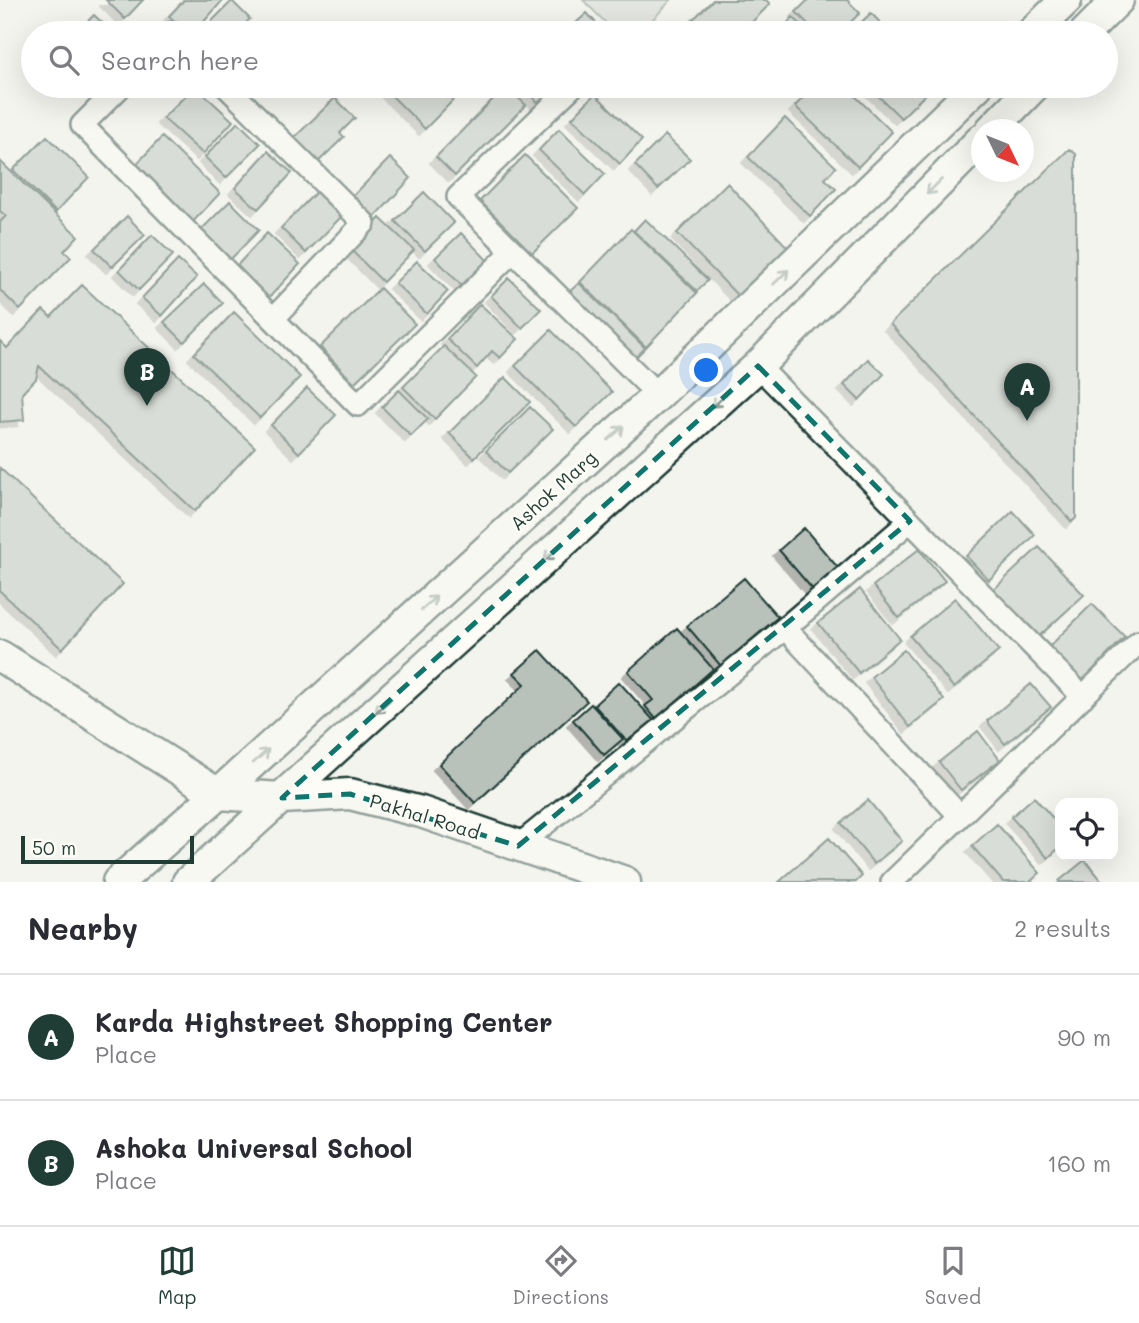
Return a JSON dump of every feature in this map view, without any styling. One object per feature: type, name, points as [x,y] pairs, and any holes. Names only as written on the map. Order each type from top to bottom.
[{"type":"street","points":[[1044,21],[1066,0]]},
{"type":"street","points":[[1098,21],[1118,0]]},
{"type":"street","points":[[109,98],[82,125],[359,405],[512,251]]},
{"type":"street","points":[[238,98],[364,223],[274,318]]},
{"type":"street","points":[[561,98],[458,197],[658,395]]},
{"type":"street","name":"Ashok Marg","points":[[118,882],[658,395],[966,98]]},
{"type":"street","points":[[1002,119],[1022,98]]},
{"type":"street","points":[[188,882],[758,366],[971,150]]},
{"type":"street","points":[[758,366],[1083,697]]},
{"type":"street","points":[[518,846],[785,628],[910,521]]},
{"type":"street","points":[[785,628],[960,816]]},
{"type":"street","points":[[892,882],[1139,642]]},
{"type":"street","points":[[0,656],[218,794]]},
{"type":"street","name":"Pakhal Road","points":[[218,794],[282,797],[350,794],[421,812],[625,882]]},
{"type":"highlighted area","points":[[758,366],[910,521],[518,846],[350,794],[282,798]]},
{"type":"shaded area","points":[[583,0],[671,0],[651,21],[604,21]]},
{"type":"building","points":[[106,0],[143,0],[125,19]]},
{"type":"building","points":[[184,0],[223,0],[205,21],[175,21],[169,16]]},
{"type":"building","points":[[713,0],[766,0],[770,4],[753,21],[691,21]]},
{"type":"building","points":[[808,0],[847,0],[860,13],[852,21],[805,21],[796,12]]},
{"type":"building","points":[[232,1],[250,19],[248,21],[212,21]]},
{"type":"building","points":[[587,13],[594,21],[578,21]]},
{"type":"building","points":[[871,13],[879,21],[863,21]]},
{"type":"building","points":[[94,15],[100,21],[88,21]]},
{"type":"building","points":[[183,98],[208,98],[233,121],[203,154],[163,118]]},
{"type":"building","points":[[335,98],[355,118],[340,133],[344,137],[317,163],[293,139]]},
{"type":"building","points":[[394,98],[455,98],[425,129]]},
{"type":"building","points":[[494,98],[519,98],[526,105],[455,176],[436,157]]},
{"type":"building","points":[[591,98],[599,98],[642,140],[620,164],[572,118]]},
{"type":"building","points":[[803,98],[857,98],[892,132],[858,167],[795,106]]},
{"type":"building","points":[[880,98],[922,98],[901,118]]},
{"type":"building","points":[[785,118],[836,167],[825,179],[836,189],[810,216],[748,157]]},
{"type":"building","points":[[238,122],[260,144],[226,178],[205,157]]},
{"type":"building","points":[[559,129],[605,174],[585,195],[539,150]]},
{"type":"building","points":[[665,135],[690,159],[658,189],[635,165]]},
{"type":"building","points":[[47,136],[89,177],[56,212],[13,170]]},
{"type":"building","points":[[162,137],[220,193],[189,226],[132,169]]},
{"type":"building","points":[[1069,149],[1076,154],[1076,518],[1072,522],[890,324]]},
{"type":"building","points":[[268,151],[292,173],[258,209],[235,188]]},
{"type":"building","points":[[525,155],[578,208],[532,253],[480,201]]},
{"type":"building","points":[[390,158],[411,178],[375,217],[353,196]]},
{"type":"building","points":[[0,161],[78,236],[64,251],[71,257],[20,310],[0,290],[0,222],[6,216],[0,211]]},
{"type":"building","points":[[727,183],[792,252],[741,299],[677,233]]},
{"type":"building","points":[[318,190],[343,215],[306,253],[281,228]]},
{"type":"building","points":[[424,192],[454,223],[425,251],[395,221]]},
{"type":"building","points":[[230,201],[259,230],[225,265],[195,236]]},
{"type":"building","points":[[127,216],[145,235],[112,267],[94,249]]},
{"type":"building","points":[[380,218],[414,250],[383,282],[350,249]]},
{"type":"building","points":[[645,219],[708,280],[697,291],[634,231]]},
{"type":"building","points":[[631,229],[697,293],[646,347],[580,282]]},
{"type":"building","points":[[267,233],[300,264],[266,301],[233,270]]},
{"type":"building","points":[[461,233],[491,264],[465,289],[435,258]]},
{"type":"building","points":[[152,235],[173,255],[139,290],[119,270]]},
{"type":"building","points":[[178,260],[197,277],[162,316],[142,298]]},
{"type":"building","points":[[417,261],[448,291],[427,314],[395,283]]},
{"type":"building","points":[[509,278],[541,309],[522,328],[491,296]]},
{"type":"building","points":[[579,283],[645,348],[633,360],[567,294]]},
{"type":"building","points":[[204,284],[223,303],[184,342],[164,322]]},
{"type":"building","points":[[82,285],[255,447],[195,511],[39,366],[36,379],[22,393],[24,420],[0,422],[0,341],[7,348],[43,310],[51,317]]},
{"type":"building","points":[[380,288],[415,324],[354,383],[320,347]]},
{"type":"building","points":[[480,304],[518,339],[500,358],[492,351],[477,368],[447,339]]},
{"type":"building","points":[[234,312],[300,377],[260,418],[194,354]]},
{"type":"building","points":[[551,330],[612,392],[576,427],[515,366]]},
{"type":"building","points":[[444,346],[476,377],[435,419],[403,387]]},
{"type":"building","points":[[868,359],[884,374],[859,400],[844,385]]},
{"type":"building","points":[[505,377],[530,402],[474,458],[449,433]]},
{"type":"building","points":[[307,388],[336,415],[299,453],[271,425]]},
{"type":"building","points":[[399,390],[428,419],[411,436],[382,407]]},
{"type":"building","points":[[530,407],[553,429],[508,473],[486,451]]},
{"type":"building","points":[[0,468],[123,584],[62,649],[0,591]]},
{"type":"building","points":[[1013,511],[1035,535],[989,580],[966,556]]},
{"type":"building","points":[[804,528],[839,569],[814,591],[779,550]]},
{"type":"building","points":[[1039,547],[1084,595],[1037,638],[993,590]]},
{"type":"building","points":[[919,549],[945,581],[899,618],[873,586]]},
{"type":"building","points":[[744,578],[778,617],[735,654],[740,660],[726,672],[687,626]]},
{"type":"building","points":[[860,589],[900,639],[859,673],[818,623]]},
{"type":"building","points":[[955,598],[999,651],[954,688],[910,636]]},
{"type":"building","points":[[1092,604],[1125,637],[1082,681],[1048,648]]},
{"type":"building","points":[[677,628],[713,669],[656,719],[645,706],[653,700],[628,671]]},
{"type":"building","points":[[540,650],[587,701],[475,803],[439,764],[525,684],[514,673]]},
{"type":"building","points":[[904,650],[944,700],[910,727],[871,677]]},
{"type":"building","points":[[619,682],[656,723],[631,746],[594,705]]},
{"type":"building","points":[[1031,684],[1051,707],[1005,744],[987,721]]},
{"type":"building","points":[[591,704],[623,739],[604,755],[573,720]]},
{"type":"building","points":[[978,731],[1000,760],[961,790],[939,762]]},
{"type":"building","points":[[1034,797],[1055,820],[1055,852],[1048,858],[1011,817]]},
{"type":"building","points":[[868,800],[902,841],[874,864],[841,823]]},
{"type":"building","points":[[997,824],[1040,873],[1030,882],[1003,882],[972,846]]},
{"type":"building","points":[[829,838],[862,876],[856,882],[779,882]]},
{"type":"building","points":[[1086,861],[1103,882],[1059,882]]},
{"type":"place","name":"Ashoka Universal School","points":[[147,406]]},
{"type":"place","name":"Karda Highstreet Shopping Center","points":[[1027,421]]}]
